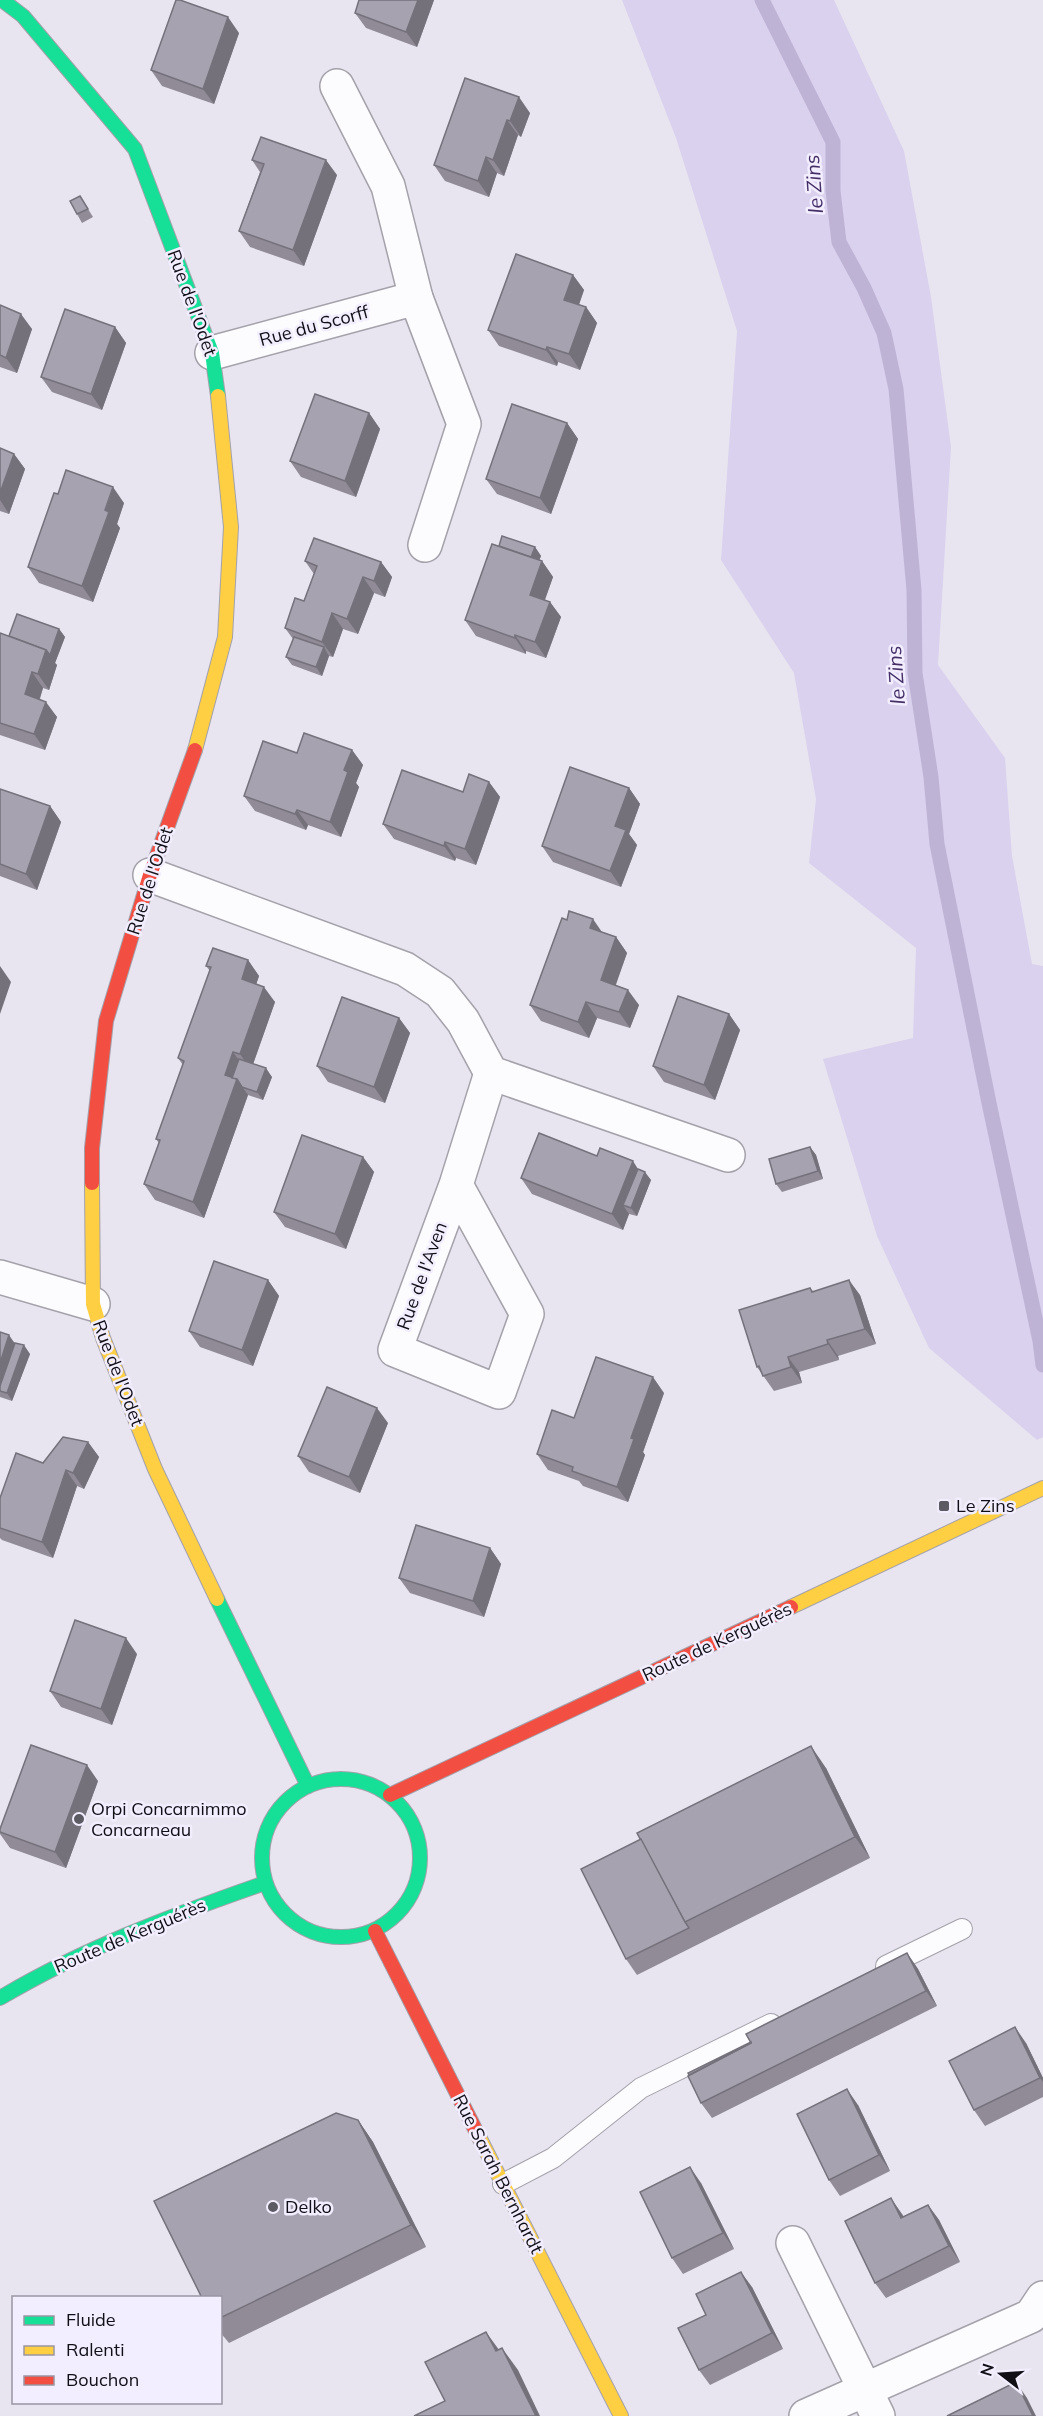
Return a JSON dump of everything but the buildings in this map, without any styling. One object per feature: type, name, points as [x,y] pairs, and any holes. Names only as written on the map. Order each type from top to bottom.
[{"type":"street","name":"Rue de l'Odet","points":[[2,0],[23,16],[135,148],[212,353],[223,432],[231,527],[225,637],[201,732],[150,875],[106,1021],[92,1148],[93,1304],[103,1338],[155,1468],[267,1705],[308,1785]]},
{"type":"street","points":[[337,86],[388,186],[416,298],[464,424],[425,545]]},
{"type":"street","name":"Rue du Scorff","points":[[212,353],[416,298]]},
{"type":"street","points":[[150,875],[405,969],[440,992],[463,1021],[490,1073],[728,1155]]},
{"type":"street","name":"Rue de l'Aven","points":[[456,1185],[527,1314],[499,1392],[395,1350],[456,1185],[490,1073]]},
{"type":"street","points":[[0,1277],[93,1304]]},
{"type":"street","name":"Route de Kerguérès","points":[[390,1795],[1043,1488]]},
{"type":"street","points":[[329,1779],[351,1779],[372,1784],[390,1795],[409,1815],[419,1840],[421,1868],[413,1893],[397,1915],[375,1931],[348,1938],[322,1936],[297,1925],[277,1907],[265,1883],[261,1860],[265,1837],[274,1815],[288,1798],[308,1785],[329,1779]]},
{"type":"street","name":"Route de Kerguérès","points":[[0,1998],[27,1981],[91,1948],[168,1917],[265,1883]]},
{"type":"street","name":"Rue Sarah Bernhardt","points":[[375,1931],[621,2416]]},
{"type":"street","points":[[793,2243],[871,2403]]},
{"type":"street","points":[[806,2416],[871,2403],[1031,2316],[1043,2298]]},
{"type":"lane","points":[[866,1977],[962,1929]]},
{"type":"lane","points":[[503,2184],[553,2158],[641,2088],[791,2014]]},
{"type":"shaded area","points":[[622,0],[834,0],[904,151],[931,297],[951,447],[938,665],[1005,758],[1012,856],[1032,964],[1043,966],[1043,1437],[1037,1440],[929,1348],[877,1236],[823,1059],[913,1038],[916,948],[809,863],[816,799],[794,673],[721,560],[737,331],[676,138]]},
{"type":"waterway","name":"le Zins","points":[[762,0],[833,142],[833,191],[839,242],[864,288],[884,333],[896,389],[914,590],[915,673],[931,777],[937,844],[1040,1341],[1043,1365]]},
{"type":"traffic: fast","points":[[2,0],[23,16],[135,149],[212,353],[218,396]]},
{"type":"traffic: fast","points":[[217,1599],[308,1786]]},
{"type":"traffic: fast","points":[[341,1779],[356,1780],[371,1785],[385,1792],[397,1802],[407,1814],[414,1828],[419,1843],[420,1858],[419,1873],[414,1888],[407,1902],[397,1914],[385,1924],[371,1931],[356,1936],[341,1937],[326,1936],[311,1931],[297,1924],[285,1914],[275,1902],[268,1888],[263,1873],[262,1858],[263,1843],[268,1828],[275,1814],[285,1802],[297,1792],[311,1785],[326,1780],[341,1779]]},
{"type":"traffic: fast","points":[[0,1998],[97,1948],[197,1907],[265,1883]]},
{"type":"traffic: slow","points":[[195,750],[225,637],[231,527],[218,396]]},
{"type":"traffic: slow","points":[[92,1183],[93,1304],[103,1338],[155,1469],[217,1599]]},
{"type":"traffic: slow","points":[[791,1607],[1043,1488]]},
{"type":"traffic: slow","points":[[479,2137],[621,2416]]},
{"type":"traffic: jam","points":[[92,1183],[92,1148],[106,1021],[150,875],[195,750]]},
{"type":"traffic: jam","points":[[390,1795],[791,1607]]},
{"type":"traffic: jam","points":[[375,1931],[479,2137]]},
{"type":"place","name":"Le Zins","points":[[944,1506]]},
{"type":"place","name":"Orpi Concarnimmo Concarneau","points":[[79,1819]]},
{"type":"place","name":"Delko","points":[[273,2207]]}]
